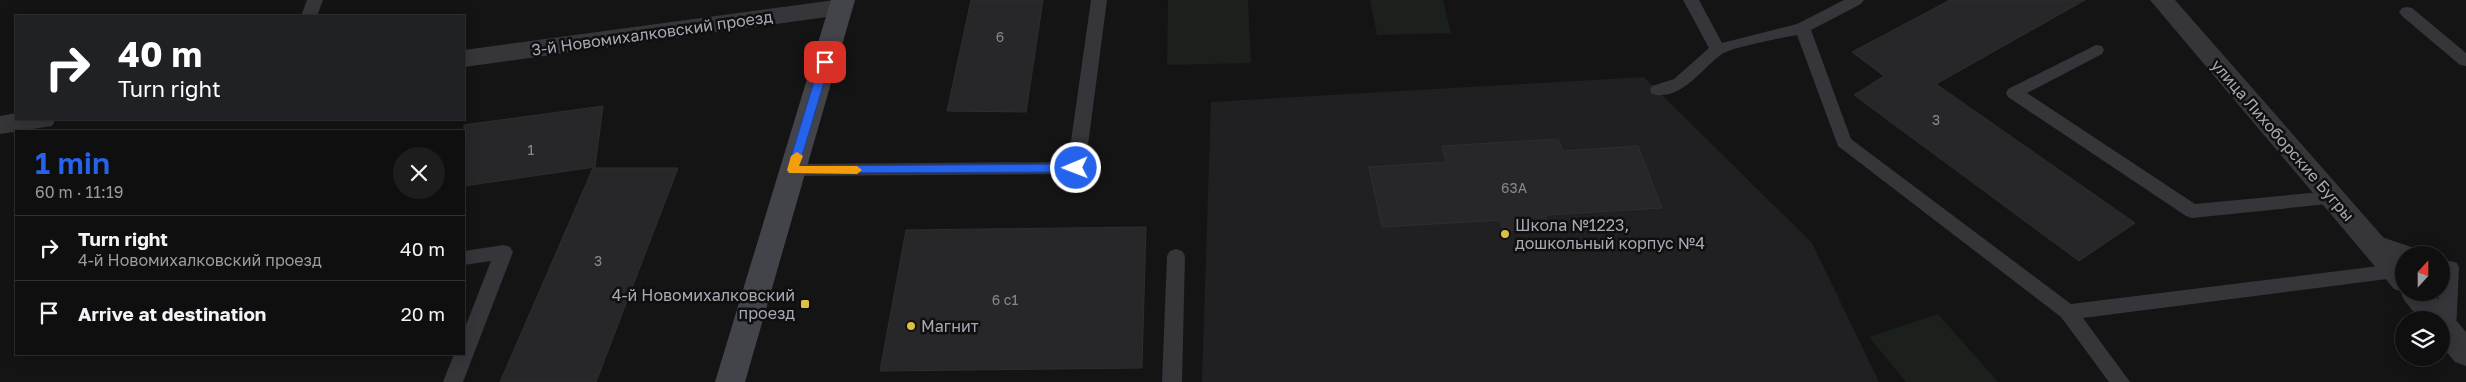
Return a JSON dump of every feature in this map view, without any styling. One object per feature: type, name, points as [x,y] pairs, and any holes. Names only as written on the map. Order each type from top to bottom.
[{"type":"street","name":"улица Лихоборские Бугры","points":[[2162,0],[2368,239],[2395,262]]},
{"type":"street","points":[[730,382],[842,4]]},
{"type":"street","name":"3-й Новомихалковский проезд","points":[[465,59],[842,4]]},
{"type":"street","points":[[0,125],[36,120]]},
{"type":"street","points":[[2422,301],[2430,311]]},
{"type":"street","points":[[2450,334],[2466,353]]},
{"type":"lane","points":[[309,15],[315,0]]},
{"type":"lane","points":[[793,170],[1076,168],[1099,0]]},
{"type":"lane","points":[[1691,0],[1718,49]]},
{"type":"lane","points":[[1658,90],[1680,83],[1718,49],[1802,28],[1856,0]]},
{"type":"lane","points":[[2407,12],[2466,61]]},
{"type":"lane","points":[[1802,28],[1844,142],[2068,312],[2120,382]]},
{"type":"lane","points":[[2096,50],[2014,93],[2192,211],[2332,198]]},
{"type":"lane","points":[[465,258],[504,252],[465,351]]},
{"type":"lane","points":[[1172,382],[1176,256]]},
{"type":"lane","points":[[2445,311],[2453,266]]},
{"type":"lane","points":[[2068,312],[2395,270]]},
{"type":"lane","points":[[453,382],[464,355]]},
{"type":"shaded area","points":[[1168,0],[1248,0],[1251,63],[1167,65]]},
{"type":"shaded area","points":[[1370,0],[1443,0],[1451,33],[1377,35]]},
{"type":"shaded area","name":"Школа №1223, дошкольный корпус №4","points":[[1644,77],[1812,243],[1879,382],[1202,382],[1211,102]]},
{"type":"shaded area","points":[[1938,314],[1998,382],[1906,382],[1869,337]]},
{"type":"building","points":[[971,0],[1043,0],[1026,112],[947,111]]},
{"type":"building","points":[[1950,0],[2085,0],[1936,84],[2135,223],[2079,261],[1854,95],[1884,76],[1852,52]]},
{"type":"building","points":[[603,106],[595,167],[465,186],[464,125]]},
{"type":"building","points":[[1558,139],[1563,151],[1638,146],[1662,208],[1545,215],[1549,228],[1503,231],[1500,220],[1382,227],[1369,167],[1446,162],[1442,146]]},
{"type":"building","points":[[593,168],[678,168],[596,382],[500,382]]},
{"type":"building","points":[[1146,227],[1142,368],[880,371],[906,230]]},
{"type":"slow traffic","points":[[797,156],[793,170],[857,170]]},
{"type":"place","name":"Школа №1223, дошкольный корпус №4","points":[[1505,234]]},
{"type":"place","name":"4-й Новомихалковский проезд","points":[[805,304]]},
{"type":"place","name":"Магнит","points":[[911,326]]},
{"type":"route","points":[[825,62],[793,170],[1076,168]]}]
